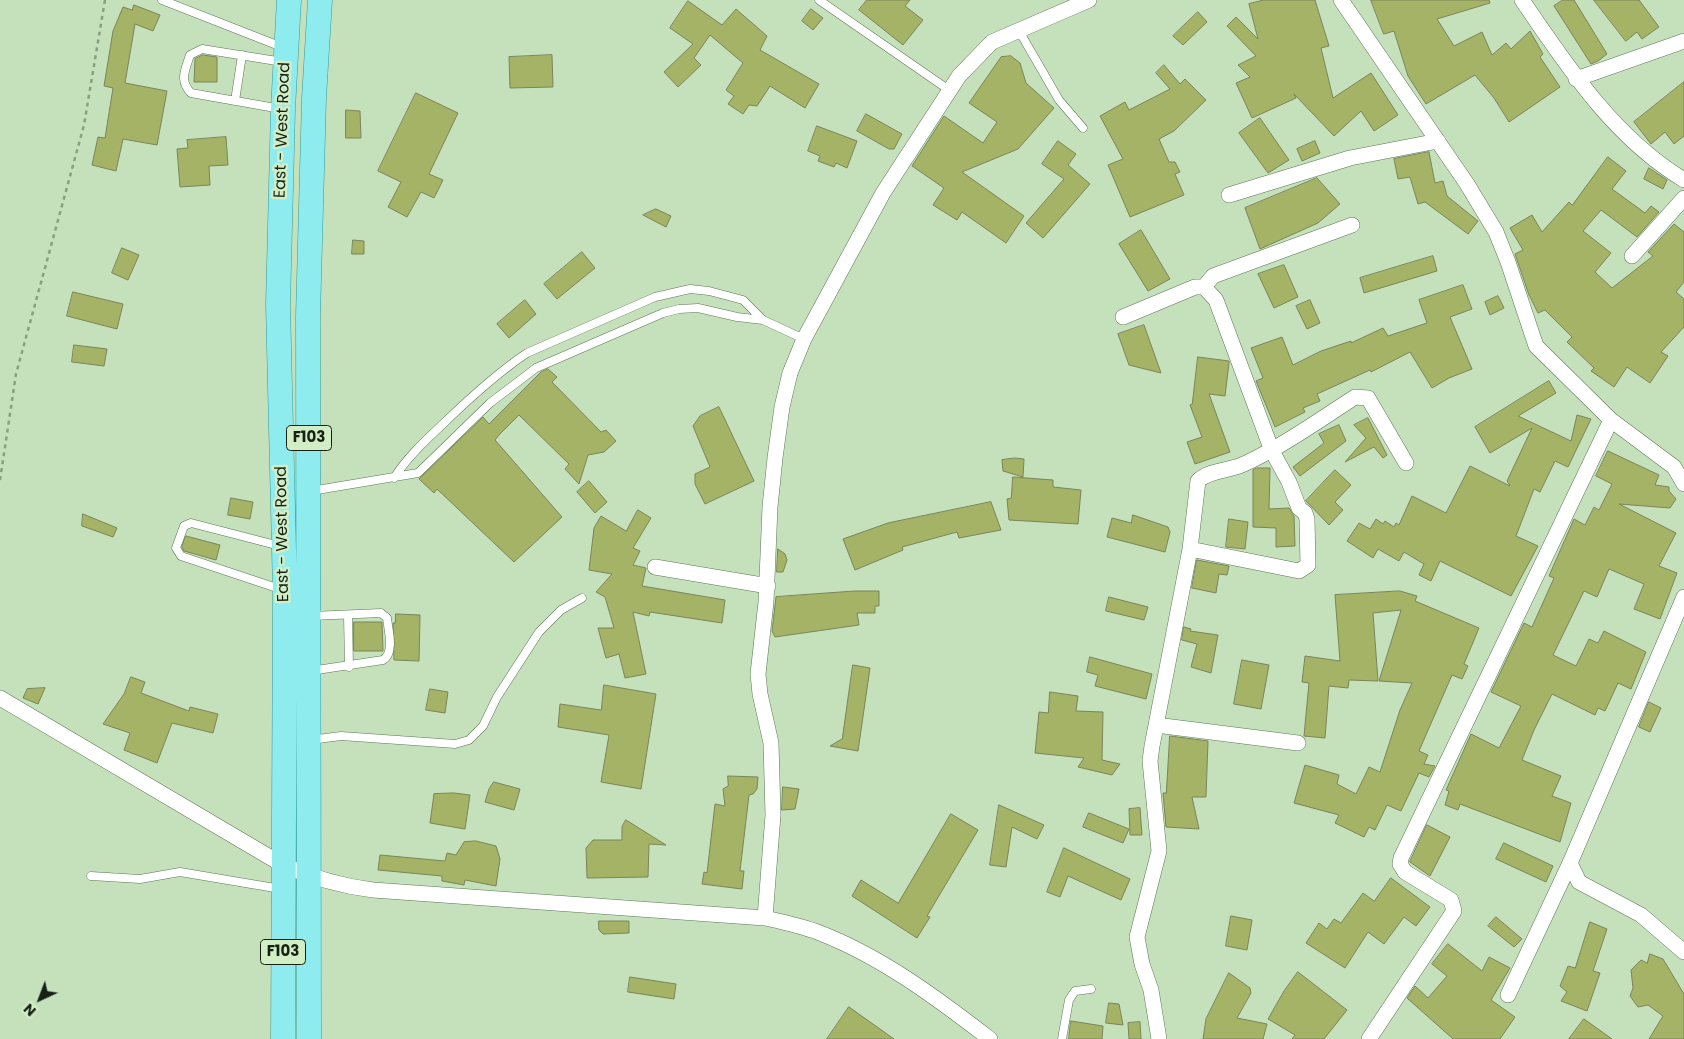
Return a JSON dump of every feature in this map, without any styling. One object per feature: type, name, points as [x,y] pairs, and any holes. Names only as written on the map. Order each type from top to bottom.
[{"type":"main road","name":"East - West Road","points":[[284,1039],[285,590],[278,305],[283,109],[289,0]]},
{"type":"main road","name":"East - West Road","points":[[309,1039],[308,616],[310,209],[320,0]]},
{"type":"street","points":[[765,918],[773,815],[771,743],[760,694],[758,674],[768,586],[770,507],[782,407],[790,373],[804,339],[884,193],[949,90],[976,56],[992,42],[1018,29],[1089,0]]},
{"type":"street","points":[[1341,0],[1438,141],[1496,232],[1536,346],[1611,420],[1674,467],[1684,484]]},
{"type":"street","points":[[1522,0],[1576,79],[1622,132],[1648,156],[1684,180]]},
{"type":"street","points":[[1576,79],[1684,41]]},
{"type":"street","points":[[1229,194],[1350,158],[1438,141]]},
{"type":"street","points":[[1632,256],[1684,198]]},
{"type":"street","points":[[1204,287],[1213,276],[1352,225]]},
{"type":"street","points":[[1123,317],[1195,287],[1204,287],[1216,300],[1272,451],[1289,482],[1299,508],[1305,513],[1307,519],[1308,565],[1298,570],[1190,548]]},
{"type":"street","points":[[1159,1039],[1150,990],[1142,964],[1138,937],[1159,851],[1150,761],[1190,548],[1196,488],[1202,476],[1238,467],[1272,451],[1355,397],[1368,398],[1406,464]]},
{"type":"street","points":[[1369,1039],[1454,912],[1451,900],[1405,872],[1400,864],[1401,858],[1611,420]]},
{"type":"street","points":[[655,567],[768,586]]},
{"type":"street","points":[[1508,996],[1570,863],[1684,597]]},
{"type":"street","points":[[0,698],[283,865],[308,876],[339,885],[373,890],[765,918],[819,933],[864,954],[940,1002],[990,1039]]},
{"type":"street","points":[[1156,725],[1298,743]]},
{"type":"street","points":[[1570,863],[1579,882],[1641,915],[1684,952]]},
{"type":"lane","points":[[162,0],[286,55]]},
{"type":"lane","points":[[819,0],[949,90]]},
{"type":"lane","points":[[1018,29],[1059,100],[1083,128]]},
{"type":"lane","points":[[283,109],[191,93],[183,81],[190,55],[194,51],[202,49],[242,55],[286,55]]},
{"type":"lane","points":[[235,101],[242,55]]},
{"type":"lane","points":[[394,478],[406,459],[476,392],[527,353],[655,297],[690,290],[709,291],[743,300],[763,320]]},
{"type":"lane","points":[[309,491],[418,473],[490,403],[523,376],[579,349],[663,313],[679,309],[698,308],[737,317],[763,320],[804,339]]},
{"type":"lane","points":[[572,334],[579,349]]},
{"type":"lane","points":[[284,547],[191,523],[184,526],[176,548],[181,556],[285,590]]},
{"type":"lane","points":[[308,740],[341,736],[455,744],[470,740],[483,726],[497,697],[539,632],[561,610],[582,598]]},
{"type":"lane","points":[[348,615],[349,667]]},
{"type":"lane","points":[[308,616],[385,615],[387,618],[389,646],[388,655],[382,660],[349,667],[308,671]]},
{"type":"lane","points":[[91,876],[140,879],[180,872],[283,889]]},
{"type":"lane","points":[[1062,1039],[1069,1000],[1075,991],[1091,989]]},
{"type":"path","points":[[0,480],[16,374],[84,125],[105,0]]},
{"type":"building","points":[[867,0],[910,0],[905,6],[923,20],[903,45],[859,10]]},
{"type":"building","points":[[1264,0],[1315,0],[1329,46],[1321,48],[1333,98],[1371,73],[1398,115],[1374,131],[1361,111],[1334,136],[1294,94],[1296,98],[1252,118],[1236,83],[1250,77],[1238,65],[1256,56],[1227,26],[1236,17],[1258,39],[1249,4]]},
{"type":"building","points":[[1371,0],[1489,0],[1490,3],[1437,19],[1454,46],[1482,32],[1492,55],[1506,43],[1511,49],[1530,31],[1543,54],[1540,57],[1560,87],[1509,122],[1494,98],[1475,75],[1426,104],[1408,76],[1394,31],[1384,34]]},
{"type":"building","points":[[1563,0],[1574,0],[1607,54],[1598,61],[1591,64],[1554,6]]},
{"type":"building","points":[[1594,0],[1639,0],[1659,27],[1642,39],[1637,32],[1626,41]]},
{"type":"building","points":[[688,1],[722,25],[736,9],[767,36],[760,50],[819,84],[805,108],[770,86],[757,106],[749,105],[743,114],[728,104],[734,96],[726,90],[743,63],[710,35],[694,58],[701,65],[678,87],[664,72],[693,44],[670,28]]},
{"type":"building","points":[[134,5],[160,15],[153,31],[135,24],[125,83],[167,91],[157,145],[123,139],[116,171],[92,165],[98,137],[105,138],[113,88],[104,86],[113,31],[123,7],[132,10]]},
{"type":"building","points":[[811,9],[823,18],[813,30],[802,21]]},
{"type":"building","points":[[1198,12],[1207,22],[1183,45],[1173,36]]},
{"type":"building","points":[[203,55],[217,57],[217,82],[194,82],[195,59]]},
{"type":"building","points":[[552,55],[553,87],[510,88],[509,57]]},
{"type":"building","points":[[1011,56],[1020,63],[1026,83],[1054,108],[1018,149],[962,172],[1024,216],[1006,243],[962,212],[957,220],[933,205],[944,188],[912,166],[944,116],[983,143],[997,122],[969,103],[1001,57]]},
{"type":"building","points":[[1164,65],[1180,84],[1185,79],[1206,100],[1174,131],[1159,139],[1169,162],[1175,162],[1180,172],[1175,174],[1184,195],[1130,217],[1108,165],[1123,159],[1100,116],[1125,102],[1129,110],[1170,89],[1156,73]]},
{"type":"building","points":[[1684,82],[1684,136],[1674,144],[1665,132],[1651,144],[1634,122]]},
{"type":"building","points":[[416,93],[458,113],[429,174],[443,180],[434,198],[421,192],[407,217],[388,207],[401,182],[378,171]]},
{"type":"building","points":[[346,110],[360,111],[361,138],[346,138]]},
{"type":"building","points":[[866,114],[902,134],[894,149],[889,149],[857,131]]},
{"type":"building","points":[[1260,118],[1289,160],[1268,173],[1239,133]]},
{"type":"building","points":[[817,126],[857,141],[847,168],[836,163],[834,167],[818,161],[820,156],[808,151]]},
{"type":"building","points":[[226,137],[228,165],[209,166],[210,185],[180,187],[177,149],[188,148],[187,140]]},
{"type":"building","points":[[1058,141],[1076,154],[1068,165],[1090,184],[1043,238],[1026,223],[1064,179],[1042,164]]},
{"type":"building","points":[[1315,141],[1320,153],[1302,161],[1297,149]]},
{"type":"building","points":[[1429,152],[1435,183],[1443,181],[1447,196],[1478,221],[1468,234],[1425,202],[1418,204],[1410,177],[1398,179],[1394,159]]},
{"type":"building","points":[[1608,157],[1626,171],[1612,189],[1645,213],[1651,206],[1659,212],[1637,237],[1601,210],[1583,231],[1611,253],[1595,272],[1612,288],[1653,256],[1648,252],[1674,224],[1684,232],[1684,282],[1676,292],[1684,299],[1684,327],[1661,352],[1668,356],[1650,383],[1627,367],[1614,387],[1591,371],[1594,368],[1567,342],[1572,337],[1545,310],[1538,313],[1529,295],[1515,254],[1523,250],[1510,228],[1532,215],[1542,232],[1569,202],[1572,205]]},
{"type":"building","points":[[1649,168],[1667,180],[1663,189],[1644,179]]},
{"type":"building","points":[[1317,178],[1340,204],[1318,223],[1260,249],[1245,208]]},
{"type":"building","points":[[656,209],[671,216],[666,227],[643,215]]},
{"type":"building","points":[[1141,230],[1170,279],[1148,291],[1119,244]]},
{"type":"building","points":[[353,240],[364,241],[364,254],[352,254]]},
{"type":"building","points":[[122,248],[139,255],[128,280],[112,273]]},
{"type":"building","points":[[582,252],[595,268],[557,299],[544,284]]},
{"type":"building","points":[[1433,256],[1437,271],[1364,293],[1360,278]]},
{"type":"building","points":[[1284,265],[1298,297],[1274,308],[1258,274]]},
{"type":"building","points":[[1463,285],[1472,309],[1450,317],[1472,369],[1449,378],[1432,388],[1410,352],[1371,372],[1370,370],[1317,394],[1320,401],[1303,408],[1305,412],[1275,427],[1256,381],[1263,378],[1251,348],[1282,337],[1293,365],[1321,351],[1351,341],[1351,343],[1383,328],[1388,336],[1427,323],[1419,300]]},
{"type":"building","points":[[73,292],[123,304],[117,329],[67,316]]},
{"type":"building","points":[[1498,296],[1504,308],[1490,315],[1485,302]]},
{"type":"building","points":[[525,300],[536,314],[509,338],[497,324]]},
{"type":"building","points":[[1310,300],[1320,323],[1307,329],[1296,306]]},
{"type":"building","points":[[1144,325],[1161,373],[1129,365],[1118,334]]},
{"type":"building","points":[[74,345],[107,349],[104,366],[72,362]]},
{"type":"building","points":[[1198,357],[1229,361],[1225,396],[1209,394],[1230,452],[1195,464],[1187,442],[1202,437],[1190,405],[1192,404]]},
{"type":"building","points":[[548,369],[557,377],[552,382],[601,432],[606,430],[616,441],[604,452],[588,455],[579,484],[565,469],[569,464],[519,415],[499,435],[495,440],[562,517],[514,562],[437,489],[434,493],[419,479],[483,417],[489,424],[541,372]]},
{"type":"building","points":[[1549,381],[1556,393],[1518,416],[1571,441],[1577,415],[1591,419],[1568,467],[1555,461],[1540,492],[1534,489],[1516,536],[1538,546],[1511,596],[1440,561],[1431,581],[1419,575],[1424,564],[1404,552],[1399,561],[1378,549],[1373,558],[1347,541],[1359,523],[1370,529],[1376,519],[1383,524],[1385,521],[1394,527],[1396,523],[1399,525],[1412,496],[1446,513],[1470,466],[1510,486],[1507,481],[1532,428],[1490,453],[1475,427]]},
{"type":"building","points":[[719,407],[754,481],[705,504],[695,484],[695,474],[710,467],[693,426],[700,416]]},
{"type":"building","points":[[1368,418],[1387,455],[1383,458],[1374,447],[1345,462],[1366,438],[1354,425]]},
{"type":"building","points":[[1339,425],[1346,441],[1300,476],[1293,467],[1324,443],[1319,434]]},
{"type":"building","points":[[1608,451],[1659,475],[1655,485],[1669,487],[1669,491],[1676,499],[1670,508],[1619,504],[1676,533],[1659,566],[1677,573],[1660,619],[1634,609],[1644,584],[1609,569],[1597,597],[1584,591],[1553,655],[1576,666],[1589,639],[1598,643],[1604,631],[1646,652],[1631,689],[1618,683],[1605,711],[1598,708],[1595,715],[1552,694],[1534,730],[1522,760],[1561,776],[1552,796],[1571,803],[1560,842],[1460,804],[1458,810],[1445,805],[1449,791],[1446,790],[1471,734],[1499,748],[1521,706],[1491,692],[1524,623],[1532,627],[1554,578],[1549,576],[1574,519],[1585,525],[1594,507],[1599,510],[1612,484],[1596,476]]},
{"type":"building","points":[[1024,459],[1023,477],[1003,471],[1002,460]]},
{"type":"building","points":[[1257,468],[1270,468],[1269,509],[1289,508],[1294,516],[1295,546],[1276,547],[1276,528],[1253,527],[1253,470]]},
{"type":"building","points":[[1335,470],[1351,485],[1335,502],[1343,510],[1329,525],[1306,501]]},
{"type":"building","points":[[1013,477],[1053,480],[1053,487],[1081,490],[1078,524],[1009,520],[1007,499],[1011,498]]},
{"type":"building","points":[[589,481],[607,502],[595,513],[577,492]]},
{"type":"building","points":[[231,498],[253,502],[250,519],[228,515]]},
{"type":"building","points":[[991,502],[1001,530],[959,538],[957,532],[902,547],[903,550],[855,570],[843,539],[888,523]]},
{"type":"building","points":[[638,510],[651,518],[633,548],[640,551],[633,565],[646,568],[642,586],[725,600],[722,623],[650,612],[649,616],[633,612],[646,674],[625,678],[619,654],[606,658],[598,628],[614,628],[605,597],[596,592],[612,574],[589,570],[594,528],[601,516],[626,531]]},
{"type":"building","points":[[83,514],[117,528],[113,537],[82,526]]},
{"type":"building","points":[[1133,515],[1168,527],[1170,532],[1165,552],[1107,537],[1112,518],[1131,523]]},
{"type":"building","points":[[1229,519],[1248,522],[1245,549],[1226,547]]},
{"type":"building","points":[[186,536],[220,545],[216,560],[184,551],[182,547]]},
{"type":"building","points":[[778,549],[785,554],[787,560],[783,572],[777,572]]},
{"type":"building","points":[[1197,560],[1229,566],[1227,575],[1219,574],[1216,593],[1192,588]]},
{"type":"building","points":[[879,591],[879,606],[875,606],[875,613],[857,613],[859,625],[775,637],[772,631],[776,597]]},
{"type":"building","points":[[1400,591],[1417,596],[1415,601],[1479,628],[1464,664],[1468,666],[1462,679],[1452,675],[1419,751],[1428,755],[1424,764],[1435,766],[1429,777],[1419,773],[1401,811],[1387,805],[1375,830],[1369,827],[1364,837],[1335,823],[1339,815],[1294,803],[1305,765],[1339,775],[1337,784],[1356,794],[1369,767],[1380,772],[1400,710],[1412,683],[1379,681],[1401,610],[1373,613],[1378,681],[1349,680],[1348,688],[1329,686],[1325,738],[1304,736],[1309,683],[1302,682],[1305,656],[1340,661],[1335,595]]},
{"type":"building","points":[[1109,597],[1148,607],[1144,620],[1106,611]]},
{"type":"building","points":[[396,614],[420,615],[419,661],[394,660],[393,623],[395,623]]},
{"type":"building","points":[[354,622],[382,622],[383,651],[354,651]]},
{"type":"building","points":[[1184,627],[1191,629],[1190,631],[1218,635],[1211,673],[1191,667],[1197,644],[1182,640]]},
{"type":"building","points":[[1090,657],[1152,674],[1146,699],[1095,686],[1098,675],[1087,672]]},
{"type":"building","points":[[1242,660],[1269,665],[1261,709],[1234,704]]},
{"type":"building","points":[[853,665],[870,668],[858,751],[830,746],[842,739]]},
{"type":"building","points":[[131,677],[145,682],[141,693],[189,711],[190,707],[218,714],[213,733],[172,723],[157,763],[124,750],[130,733],[103,724],[124,694]]},
{"type":"building","points":[[604,685],[656,694],[641,789],[601,782],[609,735],[558,727],[560,704],[601,710]]},
{"type":"building","points":[[45,688],[38,704],[23,698],[27,689]]},
{"type":"building","points":[[430,689],[448,692],[445,713],[426,710]]},
{"type":"building","points":[[1050,692],[1078,696],[1076,711],[1103,712],[1102,760],[1120,764],[1112,775],[1078,767],[1084,758],[1035,753],[1039,712],[1048,713]]},
{"type":"building","points":[[1649,702],[1661,708],[1650,732],[1639,727]]},
{"type":"building","points":[[1170,736],[1208,741],[1206,797],[1192,797],[1199,829],[1166,827],[1163,793],[1166,793]]},
{"type":"building","points":[[728,776],[758,777],[757,789],[753,794],[749,795],[740,871],[744,871],[742,889],[702,884],[704,872],[707,873],[715,804],[725,806],[723,789],[728,786]]},
{"type":"building","points":[[494,782],[520,789],[514,810],[485,802],[489,789]]},
{"type":"building","points":[[783,787],[799,789],[795,809],[782,810]]},
{"type":"building","points":[[454,793],[470,795],[465,829],[430,823],[434,794]]},
{"type":"building","points":[[999,805],[1044,825],[1037,839],[1012,827],[1006,867],[990,865]]},
{"type":"building","points":[[1140,808],[1142,835],[1130,835],[1129,809]]},
{"type":"building","points":[[1089,813],[1129,829],[1123,843],[1083,827]]},
{"type":"building","points":[[951,814],[978,830],[927,916],[930,917],[917,938],[852,896],[861,880],[898,903]]},
{"type":"building","points":[[626,820],[666,845],[649,844],[648,877],[587,878],[586,848],[593,840],[622,840],[622,827]]},
{"type":"building","points":[[1427,825],[1450,837],[1430,876],[1410,862]]},
{"type":"building","points":[[476,841],[496,846],[500,859],[496,886],[465,880],[464,885],[442,881],[442,876],[378,870],[380,855],[445,861],[447,853],[456,855],[464,842]]},
{"type":"building","points":[[1504,843],[1553,866],[1546,882],[1496,859]]},
{"type":"building","points":[[1064,848],[1130,879],[1121,900],[1068,876],[1060,897],[1047,892]]},
{"type":"building","points":[[1391,878],[1430,907],[1416,926],[1404,917],[1384,944],[1368,932],[1345,968],[1306,943],[1319,923],[1327,929],[1334,919],[1341,923],[1363,893],[1374,901]]},
{"type":"building","points":[[1231,916],[1252,920],[1247,950],[1226,946]]},
{"type":"building","points":[[1496,917],[1522,939],[1514,947],[1488,926]]},
{"type":"building","points":[[599,921],[629,921],[629,933],[603,934],[599,930]]},
{"type":"building","points":[[1590,922],[1607,929],[1593,971],[1600,973],[1587,1011],[1561,1001],[1567,992],[1560,986],[1568,966],[1575,968]]},
{"type":"building","points":[[1448,944],[1482,971],[1489,957],[1510,968],[1491,1000],[1515,1017],[1500,1039],[1453,1039],[1407,998],[1415,986],[1428,998],[1447,976],[1432,964]]},
{"type":"building","points":[[1650,954],[1663,959],[1684,994],[1684,1039],[1649,1039],[1663,1016],[1648,1005],[1638,1007],[1630,996],[1633,988],[1631,970],[1641,960],[1647,963]]},
{"type":"building","points":[[1298,972],[1347,1010],[1324,1039],[1292,1039],[1295,1035],[1268,1019],[1284,991]]},
{"type":"building","points":[[1229,973],[1250,988],[1251,993],[1237,1018],[1267,1024],[1263,1039],[1203,1039],[1206,1019]]},
{"type":"building","points":[[630,977],[676,984],[674,999],[628,992]]},
{"type":"building","points":[[1109,1003],[1119,1004],[1123,1025],[1106,1023]]},
{"type":"building","points":[[849,1007],[894,1039],[827,1039]]},
{"type":"building","points":[[1584,1019],[1612,1039],[1569,1039]]},
{"type":"building","points":[[1071,1021],[1103,1026],[1102,1039],[1069,1039]]},
{"type":"building","points":[[1140,1022],[1141,1039],[1129,1039],[1128,1023]]}]
